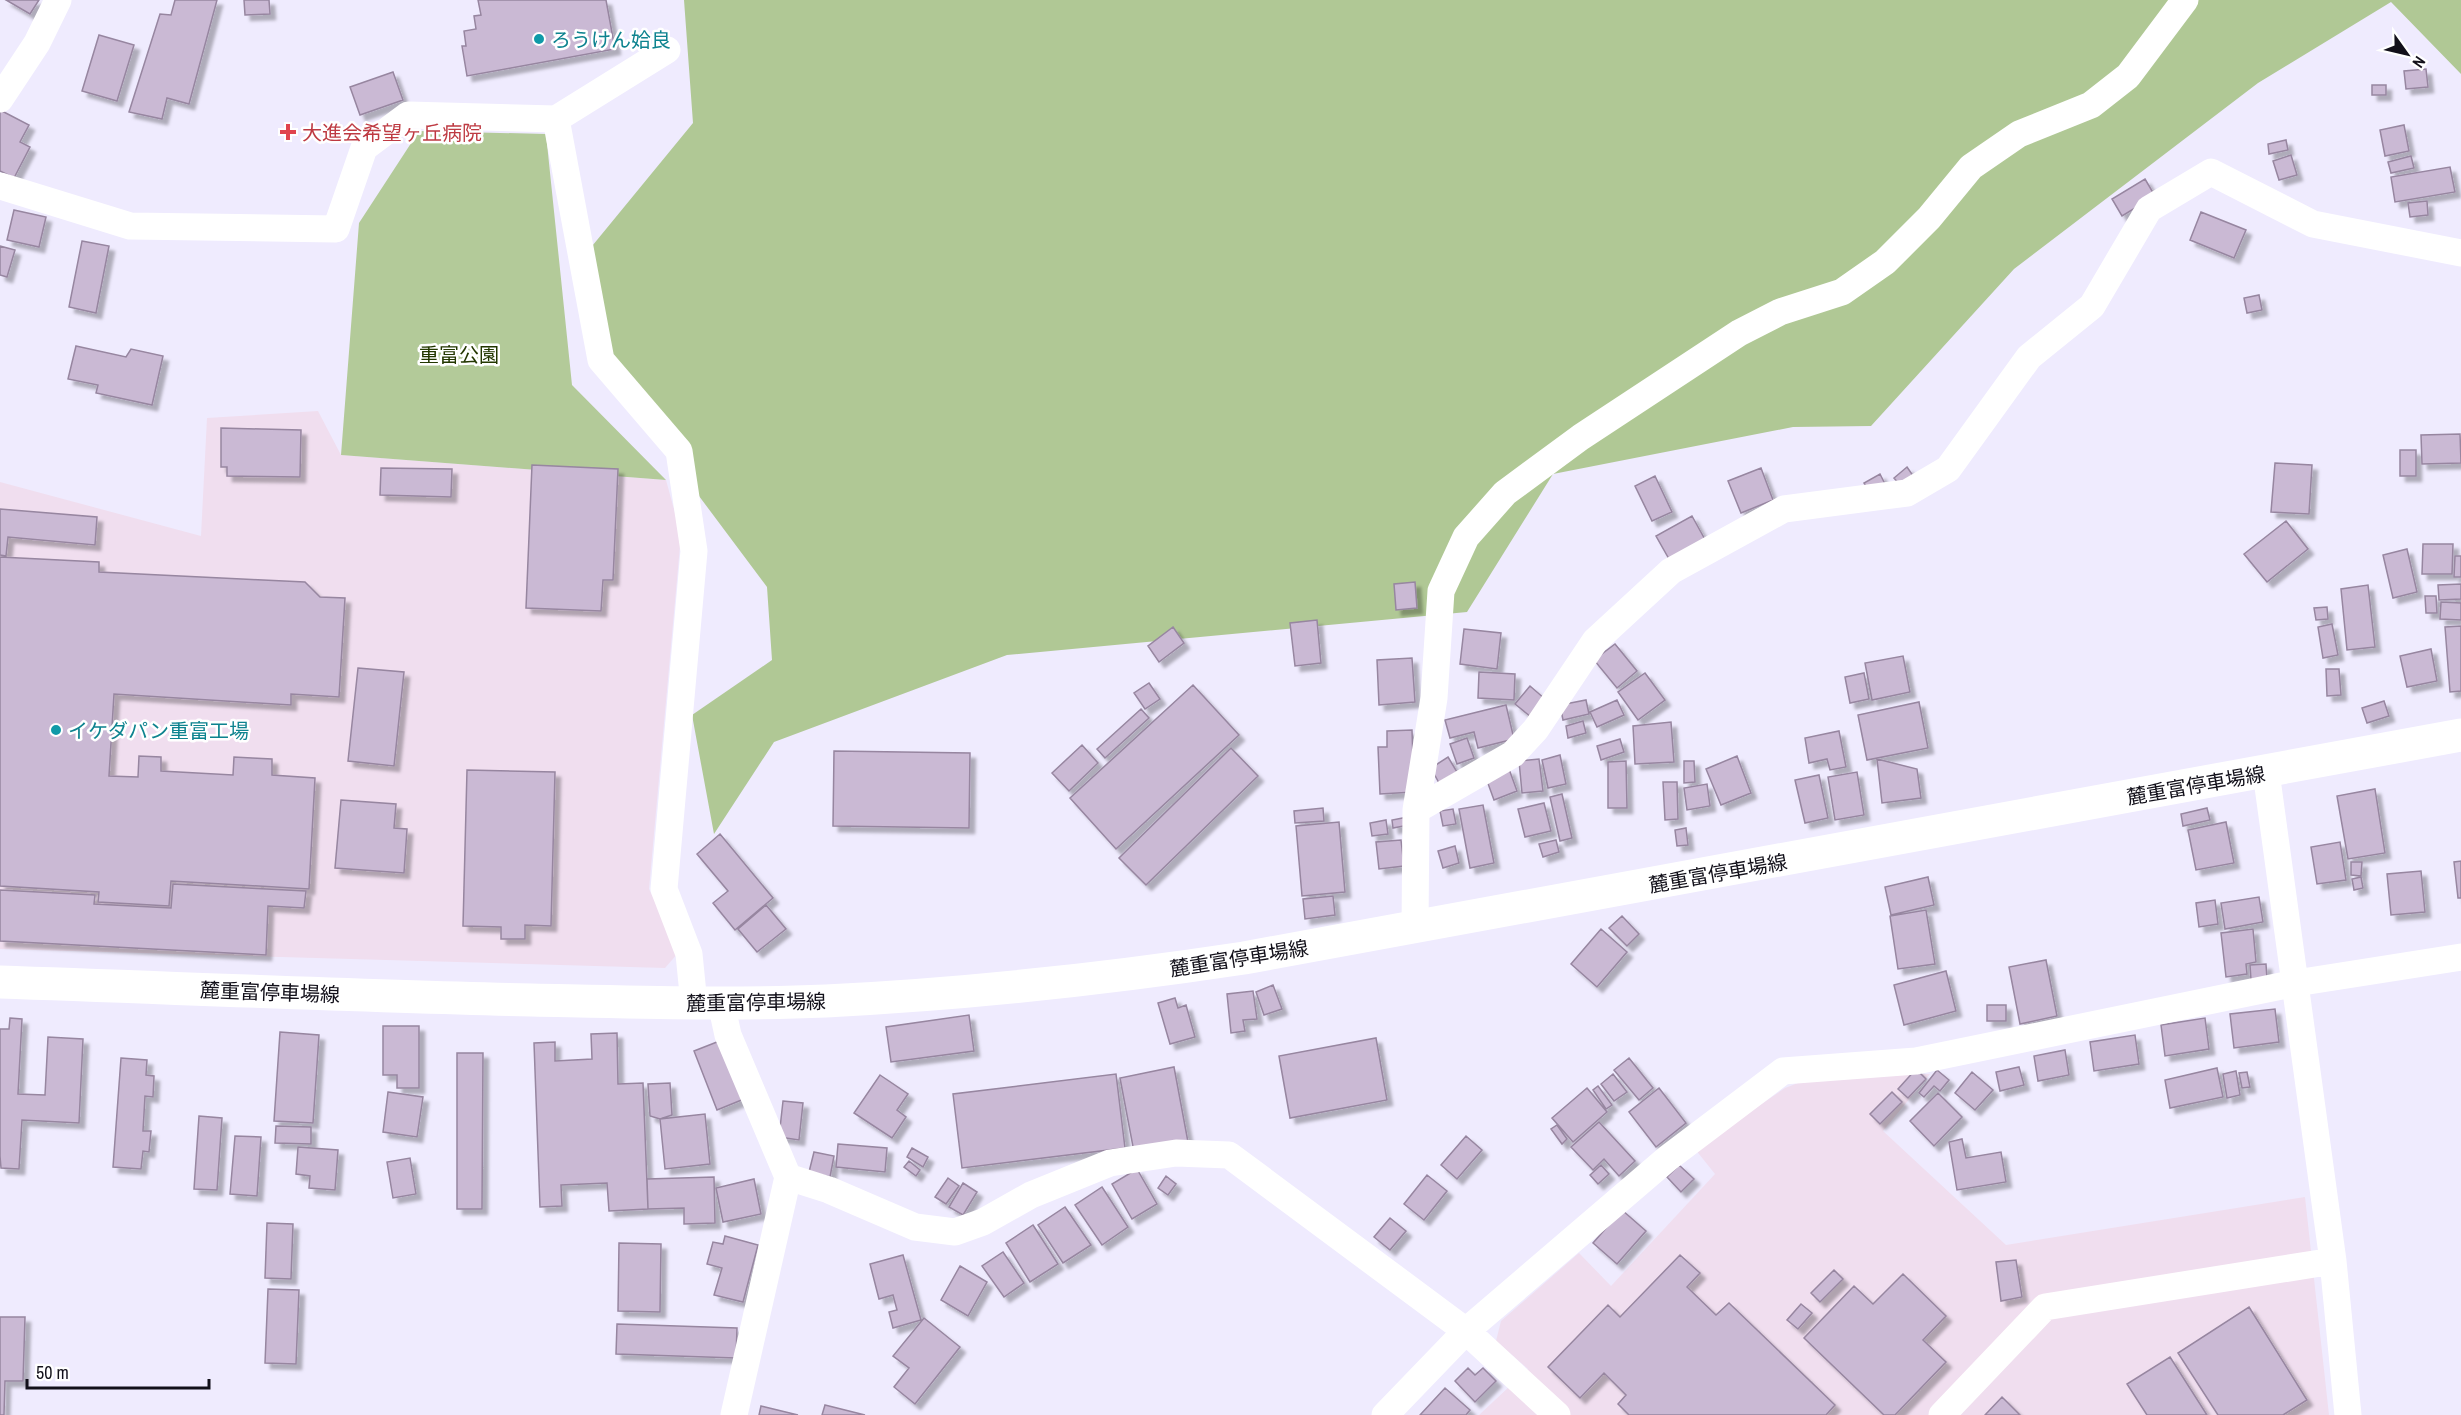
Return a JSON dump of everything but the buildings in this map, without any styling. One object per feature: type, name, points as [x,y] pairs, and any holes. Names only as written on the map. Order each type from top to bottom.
[{"type":"main road","name":"麓重富停車場線","points":[[0,982],[446,998],[707,1003],[824,1001],[955,993],[1121,976],[1244,958],[2461,735]]},
{"type":"street","points":[[0,99],[37,43],[58,0]]},
{"type":"street","points":[[1415,928],[1416,810],[1434,698],[1441,591],[1466,537],[1505,493],[1581,437],[1739,333],[1780,312],[1842,292],[1885,262],[1929,218],[1971,167],[2019,134],[2091,105],[2128,76],[2185,0]]},
{"type":"street","points":[[0,186],[130,226],[336,229],[364,148],[408,115],[556,119],[667,50]]},
{"type":"street","points":[[556,119],[601,360],[679,451],[694,551],[664,889],[707,1003],[728,1035],[788,1177],[734,1415]]},
{"type":"street","points":[[1416,810],[1513,754],[1536,729],[1595,640],[1671,571],[1784,509],[1907,493],[1947,469],[2029,357],[2092,306],[2149,209],[2211,172],[2313,224],[2461,253]]},
{"type":"street","points":[[2266,772],[2333,1261],[2348,1415]]},
{"type":"street","points":[[1385,1415],[1466,1331],[1668,1158],[1783,1071],[1916,1061],[2296,983],[2461,957]]},
{"type":"street","points":[[788,1177],[829,1190],[915,1227],[955,1232],[983,1222],[1031,1195],[1110,1163],[1176,1153],[1229,1155],[1466,1331],[1557,1415]]},
{"type":"street","points":[[1942,1415],[2045,1307],[2333,1261]]},
{"type":"shaded area","name":"イケダパン重富工場","points":[[318,411],[341,455],[666,480],[681,535],[649,889],[679,952],[665,968],[0,949],[0,482],[201,536],[207,418]]},
{"type":"shaded area","points":[[1930,1074],[1883,1131],[2006,1245],[2305,1197],[2329,1415],[1479,1415],[1528,1369],[1496,1341],[1501,1321],[1579,1253],[1611,1286],[1715,1174],[1695,1149],[1785,1088],[1811,1078]]},
{"type":"green space","points":[[684,0],[2461,0],[2461,74],[2391,2],[2258,83],[2014,269],[1871,426],[1793,427],[1553,474],[1467,612],[1007,655],[774,742],[714,834],[692,715],[772,660],[767,587],[631,405],[579,262],[693,123]]},
{"type":"green space","name":"重富公園","points":[[419,131],[546,134],[572,385],[666,480],[341,455],[359,223]]},
{"type":"place","name":"ろうけん姶良","points":[[539,39]]},
{"type":"place","name":"大進会希望ヶ丘病院","points":[[288,132]]},
{"type":"place","name":"イケダパン重富工場","points":[[56,730]]}]
